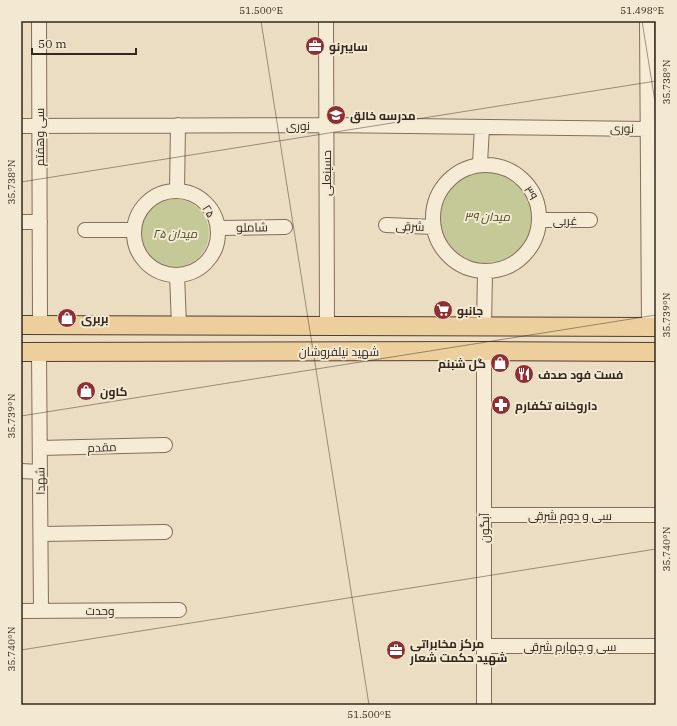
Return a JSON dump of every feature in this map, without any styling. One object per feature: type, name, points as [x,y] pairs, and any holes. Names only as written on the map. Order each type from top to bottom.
[{"type":"main road","points":[[39,352],[40,324]]},
{"type":"main road","points":[[21,325],[652,327]]},
{"type":"main road","points":[[484,327],[484,351]]},
{"type":"main road","name":"شهید نیلفروشان","points":[[21,352],[656,352]]},
{"type":"street","name":"سی وهفتم","points":[[39,21],[40,324]]},
{"type":"street","name":"حسینعلی","points":[[326,21],[327,326]]},
{"type":"street","points":[[647,21],[652,63],[648,129],[652,327]]},
{"type":"street","name":"نوری","points":[[21,126],[326,124],[648,129]]},
{"type":"street","points":[[177,191],[178,125]]},
{"type":"street","points":[[480,163],[482,127]]},
{"type":"street","name":"۳۹","points":[[480,163],[507,169],[521,177],[532,189],[538,204],[540,220],[537,236],[529,251],[516,262],[501,269],[485,271],[467,268],[451,258],[440,244],[434,227],[433,210],[438,195],[448,181],[460,171],[480,163]]},
{"type":"street","name":"۲۵","points":[[177,191],[191,194],[203,201],[212,212],[218,228],[215,249],[208,260],[199,268],[188,273],[177,275],[162,273],[150,266],[140,256],[135,244],[134,230],[136,217],[143,206],[153,198],[165,193],[177,191]]},
{"type":"street","name":"غربی","points":[[540,220],[590,220]]},
{"type":"street","points":[[21,222],[40,222]]},
{"type":"street","name":"شرقی","points":[[386,225],[434,227]]},
{"type":"street","name":"شاملو","points":[[218,228],[285,227]]},
{"type":"street","points":[[85,230],[134,230]]},
{"type":"street","points":[[484,327],[485,271]]},
{"type":"street","points":[[177,275],[179,325]]},
{"type":"street","name":"آبگون","points":[[484,351],[484,705]]},
{"type":"street","name":"شهدا","points":[[39,352],[42,610]]},
{"type":"street","name":"مقدم","points":[[40,448],[165,445]]},
{"type":"street","points":[[21,471],[40,472]]},
{"type":"street","name":"سی و دوم شرقی","points":[[484,515],[656,515]]},
{"type":"street","points":[[41,534],[165,532]]},
{"type":"street","name":"وحدت","points":[[21,610],[179,610]]},
{"type":"street","name":"سی و چهارم شرقی","points":[[484,646],[656,646]]},
{"type":"green space","name":"میدان ۳۹","points":[[496,167],[521,177],[540,220],[529,251],[485,271],[440,244],[438,195],[460,171]]},
{"type":"green space","name":"میدان ۲۵","points":[[175,199],[188,202],[199,209],[206,220],[209,233],[206,246],[199,257],[188,264],[175,267],[162,264],[151,257],[144,246],[141,233],[144,220],[151,209],[162,202]]},
{"type":"place","name":"سایبرنو","points":[[315,46]]},
{"type":"place","name":"مدرسه خالق","points":[[336,115]]},
{"type":"place","name":"جانبو","points":[[443,310]]},
{"type":"place","name":"بربری","points":[[67,318]]},
{"type":"place","name":"گل شبنم","points":[[500,363]]},
{"type":"place","name":"فست فود صدف","points":[[524,374]]},
{"type":"place","name":"کاون","points":[[86,391]]},
{"type":"place","name":"داروخانه تکفارم","points":[[501,405]]},
{"type":"place","name":"مرکز مخابراتی شهید حکمت شعار","points":[[396,650]]}]
